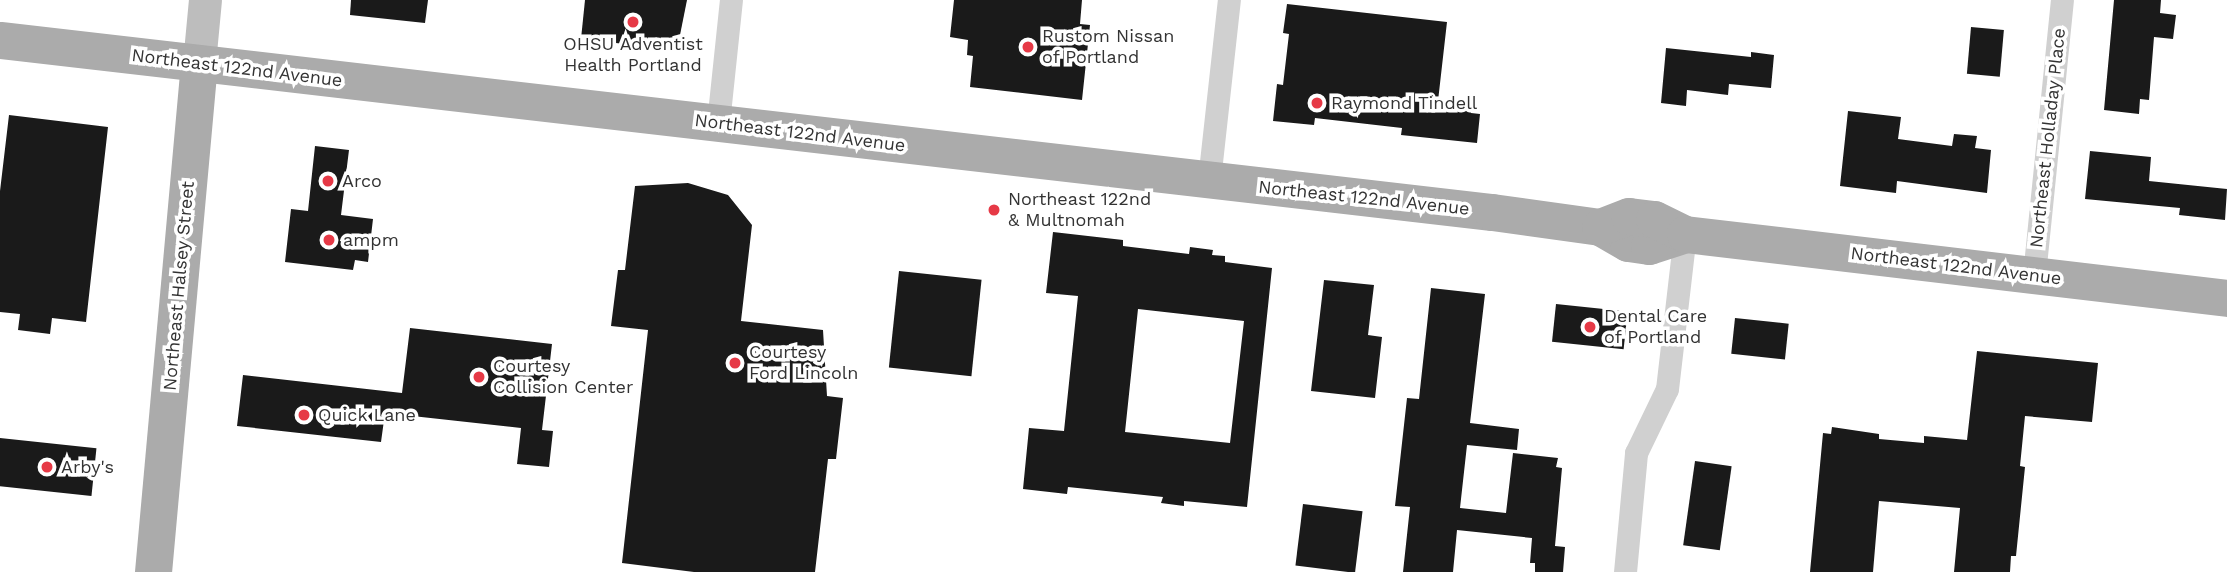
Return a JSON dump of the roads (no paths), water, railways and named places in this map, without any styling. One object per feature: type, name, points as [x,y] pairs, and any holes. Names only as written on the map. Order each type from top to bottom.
[{"type":"main road","name":"Northeast Halsey Street","points":[[153,572],[205,0]]},
{"type":"main road","name":"Northeast 122nd Avenue","points":[[0,40],[1600,227],[1628,243],[1649,246],[1685,234],[2227,298]]},
{"type":"street","points":[[718,123],[732,0]]},
{"type":"street","points":[[1209,180],[1229,0]]},
{"type":"street","name":"Northeast Holladay Place","points":[[2034,275],[2062,0]]},
{"type":"street","points":[[1625,572],[1636,453],[1667,389],[1685,234]]},
{"type":"place","name":"OHSU Adventist Health Portland","points":[[633,22]]},
{"type":"place","name":"Rustom Nissan of Portland","points":[[1028,47]]},
{"type":"place","name":"Raymond Tindell","points":[[1317,103]]},
{"type":"place","name":"Arco","points":[[328,181]]},
{"type":"place","name":"Northeast 122nd & Multnomah","points":[[994,210]]},
{"type":"place","name":"ampm","points":[[329,240]]},
{"type":"place","name":"Dental Care of Portland","points":[[1590,327]]},
{"type":"place","name":"Courtesy Ford Lincoln","points":[[735,363]]},
{"type":"place","name":"Courtesy Collision Center","points":[[479,377]]},
{"type":"place","name":"Quick Lane","points":[[304,415]]},
{"type":"place","name":"Arby's","points":[[47,467]]}]
